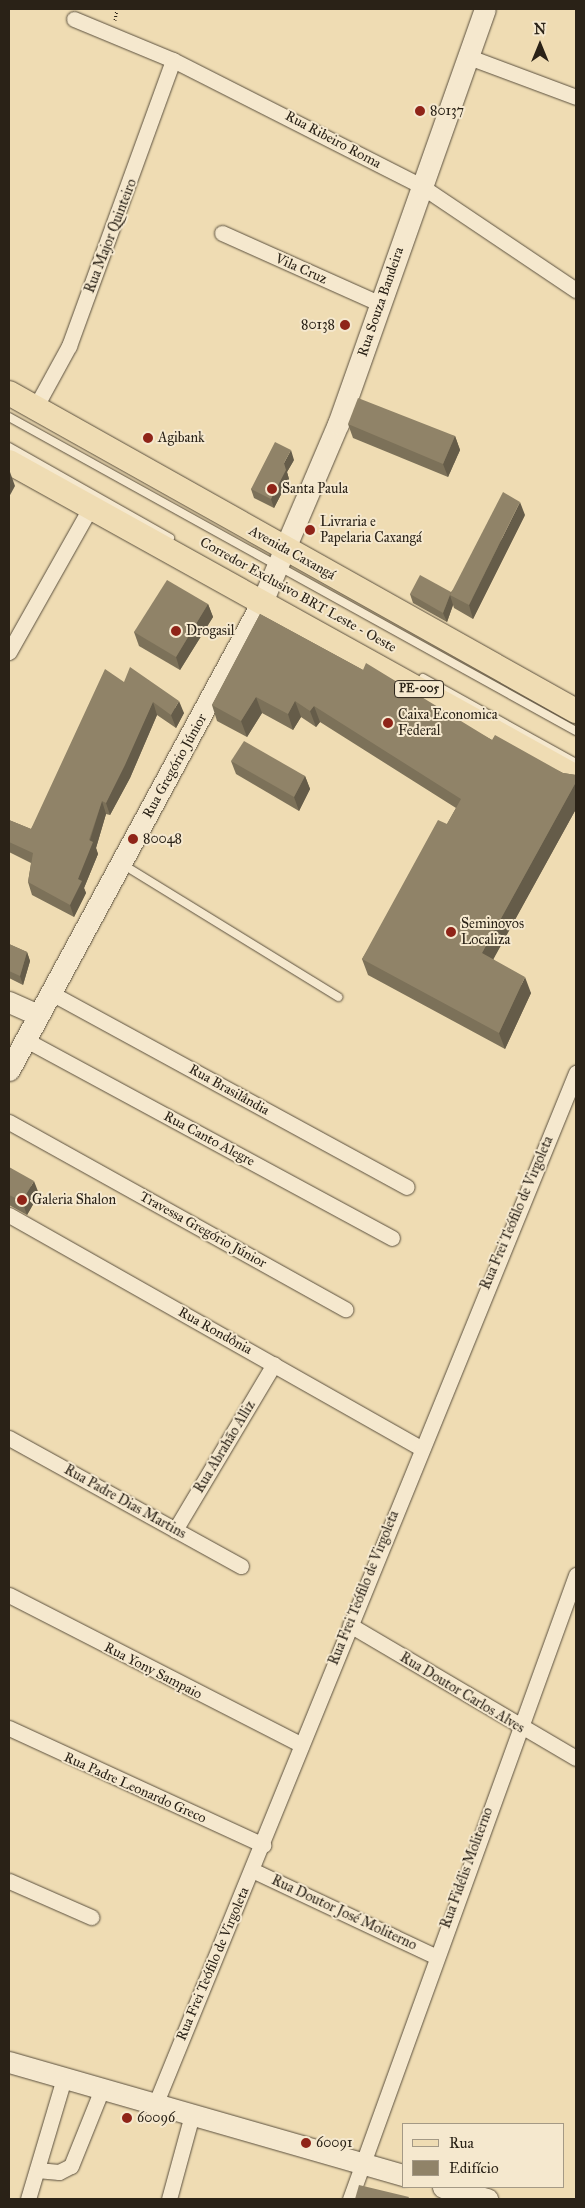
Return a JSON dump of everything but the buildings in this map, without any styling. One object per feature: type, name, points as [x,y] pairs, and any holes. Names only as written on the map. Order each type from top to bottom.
[{"type":"main road","name":"Rua Souza Bandeira","points":[[266,595],[381,304],[421,186],[485,9]]},
{"type":"main road","name":"Avenida Caxangá","points":[[9,393],[281,559],[576,711]]},
{"type":"main road","name":"PE-005","points":[[9,462],[90,508],[266,595],[576,776]]},
{"type":"main road","name":"Rua Gregório Júnior","points":[[9,1070],[266,595]]},
{"type":"main road","points":[[9,1002],[38,1015]]},
{"type":"main road","points":[[9,2062],[402,2174]]},
{"type":"main road","points":[[447,2188],[486,2199]]},
{"type":"street","name":"Rua Ribeiro Roma","points":[[74,19],[172,60],[421,186],[576,290]]},
{"type":"street","points":[[469,57],[576,97]]},
{"type":"street","name":"Rua Major Quinteiro","points":[[35,408],[69,346],[172,60]]},
{"type":"street","name":"Vila Cruz","points":[[222,233],[381,304]]},
{"type":"street","points":[[9,652],[90,508]]},
{"type":"street","name":"Rua Brasilândia","points":[[51,993],[408,1187]]},
{"type":"street","name":"Rua Canto Alegre","points":[[26,1040],[392,1238]]},
{"type":"street","name":"Rua Frei Teófilo de Virgoleta","points":[[155,2105],[263,1845],[300,1744],[576,1073]]},
{"type":"street","name":"Travessa Gregório Júnior","points":[[9,1122],[345,1309]]},
{"type":"street","name":"Rua Rondônia","points":[[9,1215],[421,1448]]},
{"type":"street","name":"Rua Abrahão Alliz","points":[[175,1530],[274,1364]]},
{"type":"street","name":"Rua Padre Dias Martins","points":[[9,1438],[240,1566]]},
{"type":"street","name":"Rua Fidélis Moliterno","points":[[350,2199],[360,2163],[518,1727],[576,1575]]},
{"type":"street","name":"Rua Yony Sampaio","points":[[9,1595],[300,1744]]},
{"type":"street","name":"Rua Doutor Carlos Alves","points":[[350,1625],[518,1727],[576,1758]]},
{"type":"street","name":"Rua Padre Leonardo Greco","points":[[9,1728],[263,1845]]},
{"type":"street","name":"Rua Doutor José Moliterno","points":[[252,1870],[436,1956]]},
{"type":"street","points":[[9,1881],[91,1917]]},
{"type":"street","points":[[28,2199],[64,2078]]},
{"type":"street","points":[[38,2170],[59,2172],[72,2166],[102,2089]]},
{"type":"street","points":[[169,2199],[192,2115]]},
{"type":"lane","name":"Corredor Exclusivo BRT Leste - Oeste","points":[[9,417],[281,559],[576,732]]},
{"type":"lane","name":"Corredor Exclusivo BRT Leste - Oeste","points":[[9,447],[181,544]]},
{"type":"lane","points":[[415,674],[576,763]]},
{"type":"lane","points":[[122,864],[338,997]]},
{"type":"place","name":"80137","points":[[420,111]]},
{"type":"place","name":"80138","points":[[345,325]]},
{"type":"place","name":"Agibank","points":[[148,438]]},
{"type":"place","name":"Santa Paula","points":[[272,489]]},
{"type":"place","name":"Livraria e Papelaria Caxangá","points":[[310,530]]},
{"type":"place","name":"Drogasil","points":[[176,631]]},
{"type":"place","name":"Caixa Economica Federal","points":[[388,723]]},
{"type":"place","name":"80048","points":[[133,839]]},
{"type":"place","name":"Seminovos Localiza","points":[[451,932]]},
{"type":"place","name":"Galeria Shalon","points":[[22,1200]]},
{"type":"place","name":"60096","points":[[127,2118]]},
{"type":"place","name":"60091","points":[[306,2143]]}]
